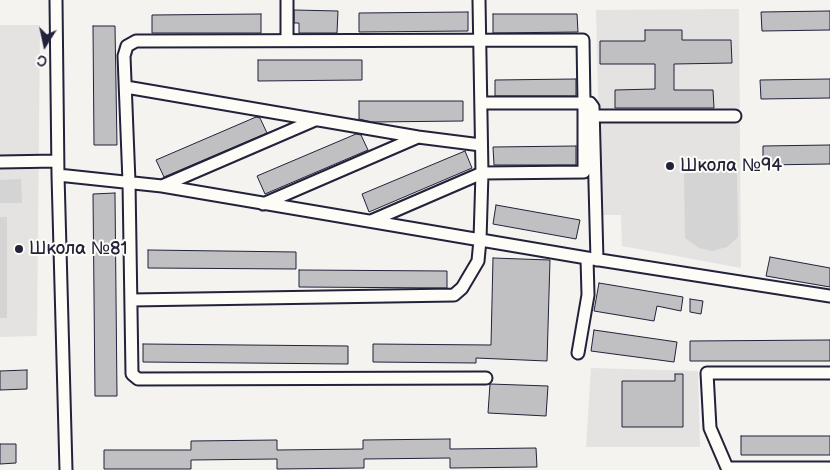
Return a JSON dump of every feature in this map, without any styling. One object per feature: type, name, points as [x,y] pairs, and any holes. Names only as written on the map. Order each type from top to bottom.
[{"type":"lane","points":[[56,0],[58,175],[66,470]]},
{"type":"lane","points":[[287,0],[287,40]]},
{"type":"lane","points":[[131,300],[454,296],[462,288],[478,261],[480,240],[482,173],[479,0]]},
{"type":"lane","points":[[486,378],[138,379],[132,374],[129,182],[124,56],[127,46],[136,41],[583,40],[584,103],[589,116],[592,259],[578,352]]},
{"type":"lane","points":[[126,87],[418,137],[481,145]]},
{"type":"lane","points":[[480,103],[584,103]]},
{"type":"lane","points":[[589,116],[735,116]]},
{"type":"lane","points":[[371,221],[482,173],[584,172],[589,116]]},
{"type":"lane","points":[[162,186],[315,120]]},
{"type":"lane","points":[[262,204],[418,137]]},
{"type":"lane","points":[[0,162],[58,161]]},
{"type":"lane","points":[[58,175],[162,186],[592,259],[830,296]]},
{"type":"lane","points":[[830,373],[707,374],[710,428],[728,469],[830,468]]},
{"type":"shaded area","name":"Школа №94","points":[[739,9],[741,268],[622,246],[621,215],[601,215],[596,10]]},
{"type":"shaded area","name":"Школа №81","points":[[0,25],[40,25],[37,336],[0,337]]},
{"type":"shaded area","points":[[710,160],[725,163],[737,174],[738,237],[727,247],[712,251],[699,248],[685,238],[684,175],[694,164]]},
{"type":"shaded area","points":[[21,179],[22,203],[0,203],[0,180]]},
{"type":"shaded area","points":[[0,217],[7,217],[7,318],[0,318]]},
{"type":"shaded area","points":[[591,368],[698,371],[700,447],[586,447]]},
{"type":"building","points":[[294,10],[338,11],[337,33],[299,33],[299,23],[294,23]]},
{"type":"building","points":[[830,11],[830,30],[762,31],[761,12]]},
{"type":"building","points":[[468,12],[468,31],[359,32],[359,13]]},
{"type":"building","points":[[261,14],[261,33],[152,33],[152,15]]},
{"type":"building","points":[[493,14],[577,14],[578,32],[493,33]]},
{"type":"building","points":[[93,26],[115,26],[117,145],[94,145]]},
{"type":"building","points":[[645,30],[682,30],[682,40],[731,40],[732,63],[674,64],[674,90],[713,90],[714,108],[615,108],[615,90],[655,89],[655,64],[600,64],[600,41],[645,41]]},
{"type":"building","points":[[258,60],[362,60],[362,80],[258,81]]},
{"type":"building","points":[[576,79],[576,96],[495,96],[495,80]]},
{"type":"building","points":[[830,79],[830,98],[761,99],[760,80]]},
{"type":"building","points":[[359,101],[463,101],[463,121],[372,122],[359,119]]},
{"type":"building","points":[[256,117],[260,118],[267,133],[164,177],[156,160]]},
{"type":"building","points":[[356,134],[361,135],[368,150],[265,194],[257,176]]},
{"type":"building","points":[[830,145],[830,164],[763,165],[763,146]]},
{"type":"building","points":[[576,146],[576,165],[494,165],[493,147]]},
{"type":"building","points":[[465,151],[472,168],[369,212],[362,194]]},
{"type":"building","points":[[115,193],[117,396],[95,396],[93,194]]},
{"type":"building","points":[[496,205],[580,220],[576,239],[493,224]]},
{"type":"building","points":[[148,250],[296,252],[296,269],[148,268]]},
{"type":"building","points":[[770,257],[830,268],[830,287],[766,276]]},
{"type":"building","points":[[493,258],[550,260],[547,361],[476,358],[476,363],[373,362],[373,344],[491,345]]},
{"type":"building","points":[[299,270],[447,271],[447,288],[299,287]]},
{"type":"building","points":[[599,283],[683,297],[681,311],[657,306],[654,321],[594,311]]},
{"type":"building","points":[[690,299],[703,301],[701,314],[690,312]]},
{"type":"building","points":[[594,330],[677,342],[674,362],[591,351]]},
{"type":"building","points":[[830,340],[830,361],[690,361],[690,341]]},
{"type":"building","points":[[143,344],[348,346],[348,364],[143,362]]},
{"type":"building","points":[[27,370],[27,389],[0,390],[0,371]]},
{"type":"building","points":[[675,374],[683,374],[683,427],[622,427],[622,381],[675,381]]},
{"type":"building","points":[[490,384],[548,386],[546,416],[488,413]]},
{"type":"building","points":[[741,436],[830,436],[830,455],[741,455]]},
{"type":"building","points":[[450,439],[450,449],[536,448],[537,467],[450,468],[450,458],[364,459],[364,468],[277,469],[277,459],[191,460],[191,469],[104,469],[104,450],[191,450],[191,441],[277,440],[277,450],[363,449],[363,440]]},
{"type":"building","points":[[0,444],[16,444],[16,463],[0,464]]},
{"type":"place","name":"Школа №94","points":[[670,166]]},
{"type":"place","name":"Школа №81","points":[[19,249]]}]
